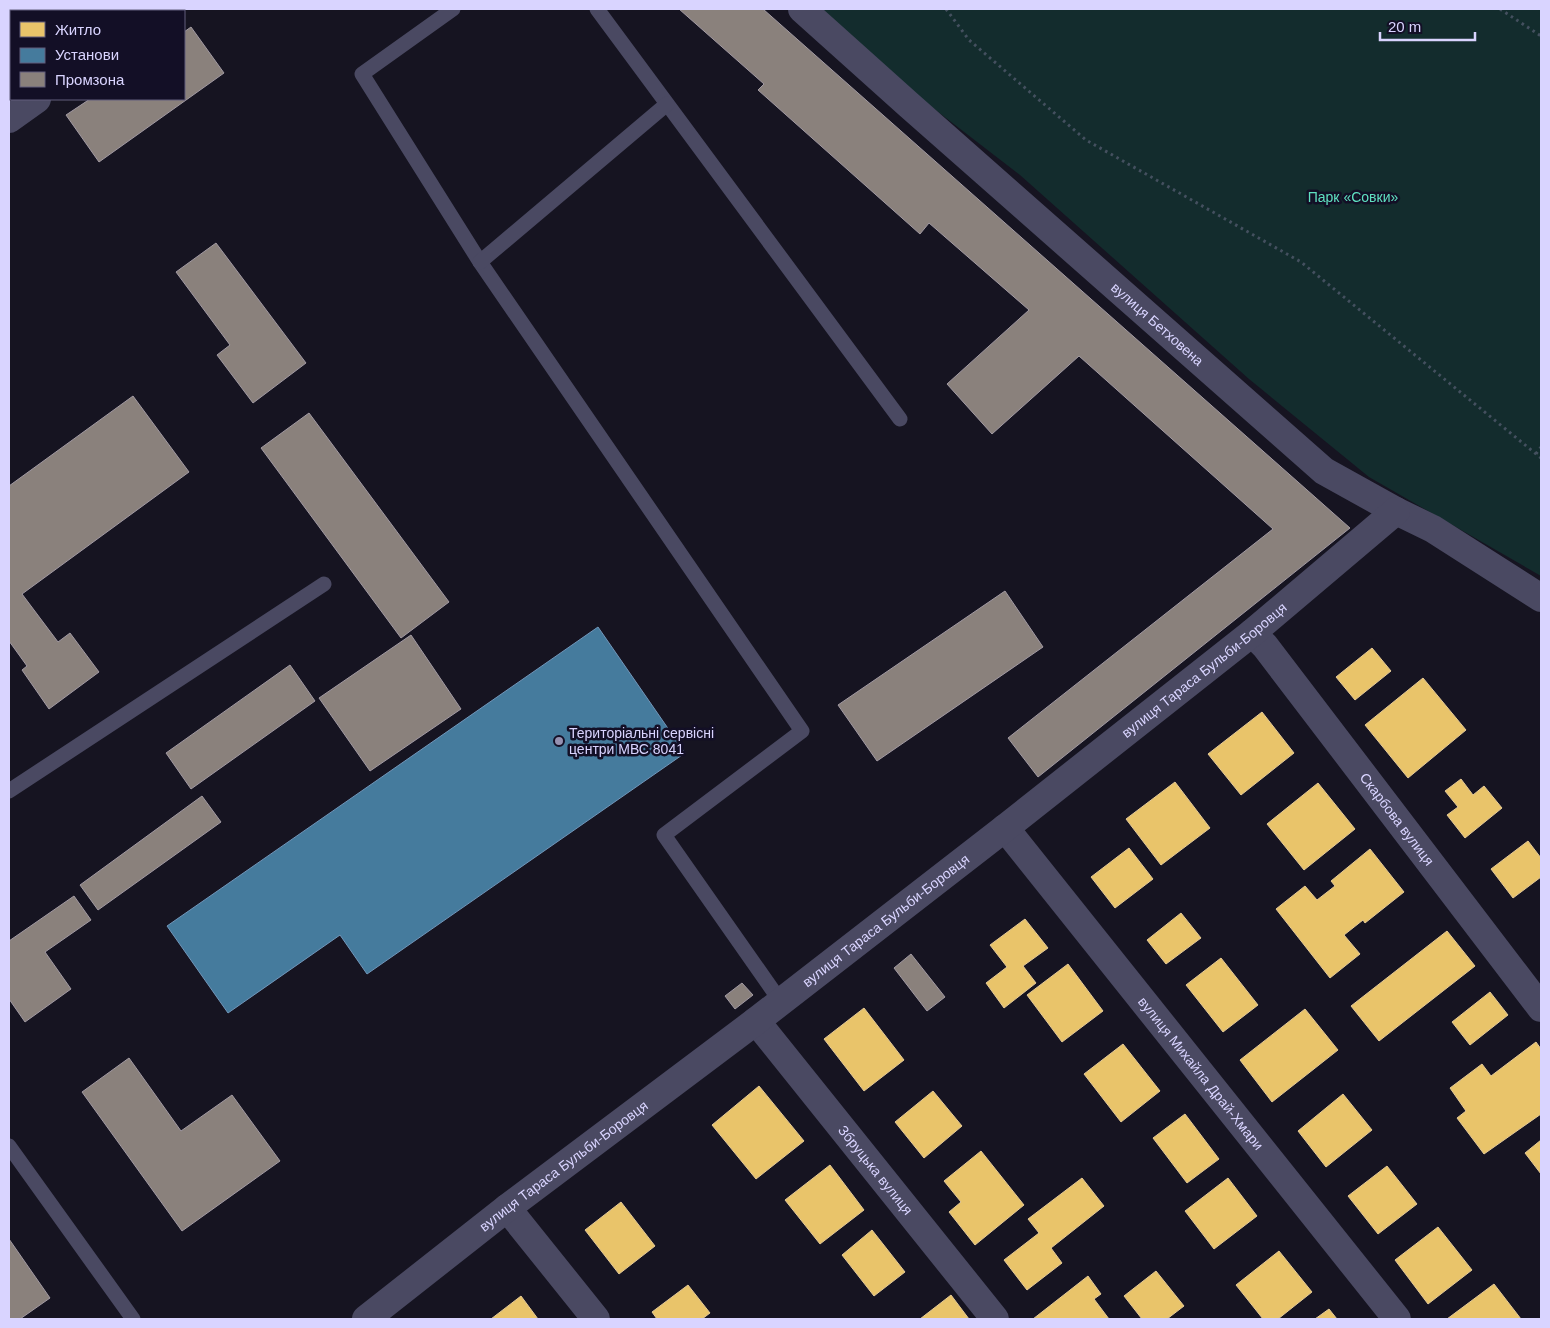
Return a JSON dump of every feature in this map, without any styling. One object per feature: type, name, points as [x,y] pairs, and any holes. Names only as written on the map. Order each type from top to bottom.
[{"type":"street","name":"вулиця Бетховена","points":[[802,9],[1324,471],[1433,529],[1541,598]]},
{"type":"street","points":[[9,119],[35,100]]},
{"type":"street","name":"вулиця Тараса Бульби-Боровця","points":[[366,1319],[507,1208],[781,1002],[1005,828],[1252,633],[1396,511]]},
{"type":"street","name":"Скарбова вулиця","points":[[1252,633],[1265,646],[1541,1008]]},
{"type":"street","name":"вулиця Михайла Драй-Хмари","points":[[1005,828],[1397,1319]]},
{"type":"street","name":"Збруцька вулиця","points":[[756,1021],[995,1319]]},
{"type":"street","points":[[507,1208],[596,1319]]},
{"type":"lane","points":[[453,9],[362,74],[480,262],[802,731],[664,835],[781,1002]]},
{"type":"lane","points":[[597,9],[900,419]]},
{"type":"lane","points":[[480,262],[667,104]]},
{"type":"lane","points":[[9,791],[324,584]]},
{"type":"lane","points":[[9,1146],[133,1319]]},
{"type":"path","points":[[946,9],[969,40],[1086,140],[1301,262],[1541,458]]},
{"type":"path","points":[[1500,9],[1541,36]]},
{"type":"path","points":[[1536,454],[1541,447]]},
{"type":"green space","name":"Парк «Совки»","points":[[822,9],[1541,9],[1541,576],[1369,477],[1249,379],[1020,175],[898,81]]},
{"type":"building: Житло","points":[[1372,648],[1391,671],[1355,700],[1336,677]]},
{"type":"building: Житло","points":[[1423,678],[1466,730],[1408,778],[1365,725]]},
{"type":"building: Житло","points":[[1262,712],[1294,753],[1241,795],[1208,754]]},
{"type":"building: Житло","points":[[1461,779],[1473,795],[1484,786],[1502,808],[1465,838],[1447,815],[1458,807],[1445,791]]},
{"type":"building: Житло","points":[[1175,782],[1210,828],[1161,865],[1126,819]]},
{"type":"building: Житло","points":[[1318,783],[1355,829],[1304,870],[1267,824]]},
{"type":"building: Житло","points":[[1528,841],[1541,858],[1541,877],[1513,898],[1491,869]]},
{"type":"building: Житло","points":[[1129,848],[1153,879],[1115,908],[1091,877]]},
{"type":"building: Житло","points":[[1370,849],[1404,892],[1365,923],[1363,920],[1344,935],[1360,954],[1330,978],[1276,909],[1305,886],[1317,900],[1335,886],[1331,881]]},
{"type":"building: Житло","points":[[1181,913],[1201,938],[1166,964],[1147,940]]},
{"type":"building: Житло","points":[[1025,919],[1048,948],[1023,966],[1036,983],[1004,1008],[986,983],[1007,967],[990,945]]},
{"type":"building: Житло","points":[[1447,931],[1475,966],[1379,1041],[1351,1006]]},
{"type":"building: Житло","points":[[1221,958],[1258,1005],[1223,1032],[1186,985]]},
{"type":"building: Житло","points":[[1068,964],[1103,1011],[1062,1042],[1027,995]]},
{"type":"building: Житло","points":[[1490,992],[1508,1015],[1470,1045],[1452,1022]]},
{"type":"building: Житло","points":[[864,1008],[904,1060],[864,1091],[824,1039]]},
{"type":"building: Житло","points":[[1305,1009],[1338,1050],[1272,1102],[1240,1060]]},
{"type":"building: Житло","points":[[1536,1042],[1541,1049],[1541,1114],[1484,1154],[1457,1118],[1466,1111],[1450,1088],[1482,1064],[1491,1076]]},
{"type":"building: Житло","points":[[1123,1044],[1160,1091],[1121,1122],[1084,1074]]},
{"type":"building: Житло","points":[[759,1086],[804,1141],[756,1179],[712,1125]]},
{"type":"building: Житло","points":[[933,1091],[962,1126],[924,1158],[895,1122]]},
{"type":"building: Житло","points":[[1343,1094],[1372,1130],[1326,1167],[1298,1131]]},
{"type":"building: Житло","points":[[1185,1114],[1219,1159],[1187,1183],[1153,1138]]},
{"type":"building: Житло","points":[[1541,1140],[1541,1174],[1525,1153]]},
{"type":"building: Житло","points":[[981,1151],[1024,1205],[975,1245],[949,1212],[961,1202],[944,1181]]},
{"type":"building: Житло","points":[[830,1165],[864,1210],[820,1244],[785,1200]]},
{"type":"building: Житло","points":[[1387,1166],[1417,1204],[1378,1234],[1348,1196]]},
{"type":"building: Житло","points":[[1082,1178],[1104,1206],[1051,1248],[1062,1263],[1027,1290],[1004,1260],[1039,1233],[1028,1219]]},
{"type":"building: Житло","points":[[1228,1178],[1257,1216],[1214,1249],[1185,1211]]},
{"type":"building: Житло","points":[[621,1202],[655,1246],[619,1274],[585,1230]]},
{"type":"building: Житло","points":[[1438,1227],[1472,1270],[1428,1304],[1395,1260]]},
{"type":"building: Житло","points":[[872,1230],[905,1272],[874,1296],[842,1255]]},
{"type":"building: Житло","points":[[1279,1251],[1312,1292],[1278,1319],[1263,1319],[1236,1285]]},
{"type":"building: Житло","points":[[1156,1271],[1184,1306],[1167,1319],[1142,1319],[1124,1296]]},
{"type":"building: Житло","points":[[1088,1276],[1101,1294],[1094,1299],[1109,1319],[1033,1319]]},
{"type":"building: Житло","points":[[1494,1284],[1521,1319],[1447,1319]]},
{"type":"building: Житло","points":[[688,1285],[710,1313],[702,1319],[657,1319],[652,1312]]},
{"type":"building: Житло","points":[[951,1295],[969,1319],[920,1319]]},
{"type":"building: Житло","points":[[521,1296],[538,1319],[491,1319]]},
{"type":"building: Житло","points":[[1329,1309],[1337,1319],[1315,1319]]},
{"type":"building: Установи","points":[[598,627],[685,753],[367,974],[340,935],[228,1013],[167,926]]},
{"type":"building: Промзона","points":[[679,9],[763,9],[1350,528],[1038,777],[1008,738],[1273,529],[1079,356],[992,434],[947,384],[1029,310],[929,223],[920,234],[758,90],[764,84]]},
{"type":"building: Промзона","points":[[191,27],[224,73],[99,162],[66,115],[88,100],[185,100],[185,31]]},
{"type":"building: Промзона","points":[[216,243],[306,363],[253,403],[217,355],[230,345],[176,272]]},
{"type":"building: Промзона","points":[[133,396],[189,472],[22,594],[58,642],[70,633],[99,672],[49,709],[22,670],[27,666],[9,641],[9,486]]},
{"type":"building: Промзона","points":[[309,413],[449,602],[401,638],[261,448]]},
{"type":"building: Промзона","points":[[1005,591],[1043,647],[877,761],[838,705]]},
{"type":"building: Промзона","points":[[411,635],[461,709],[370,771],[319,698]]},
{"type":"building: Промзона","points":[[290,665],[315,701],[191,789],[166,753]]},
{"type":"building: Промзона","points":[[202,796],[221,822],[98,910],[80,885]]},
{"type":"building: Промзона","points":[[74,896],[91,920],[45,952],[71,989],[25,1022],[9,999],[9,941]]},
{"type":"building: Промзона","points":[[911,954],[945,997],[927,1011],[894,968]]},
{"type":"building: Промзона","points":[[742,983],[753,995],[735,1009],[725,996]]},
{"type":"building: Промзона","points":[[129,1058],[181,1131],[232,1095],[280,1161],[182,1231],[82,1092]]},
{"type":"building: Промзона","points":[[9,1239],[50,1298],[20,1319],[9,1319]]},
{"type":"place","name":"Територіальні сервісні центри МВС 8041","points":[[559,741]]}]
